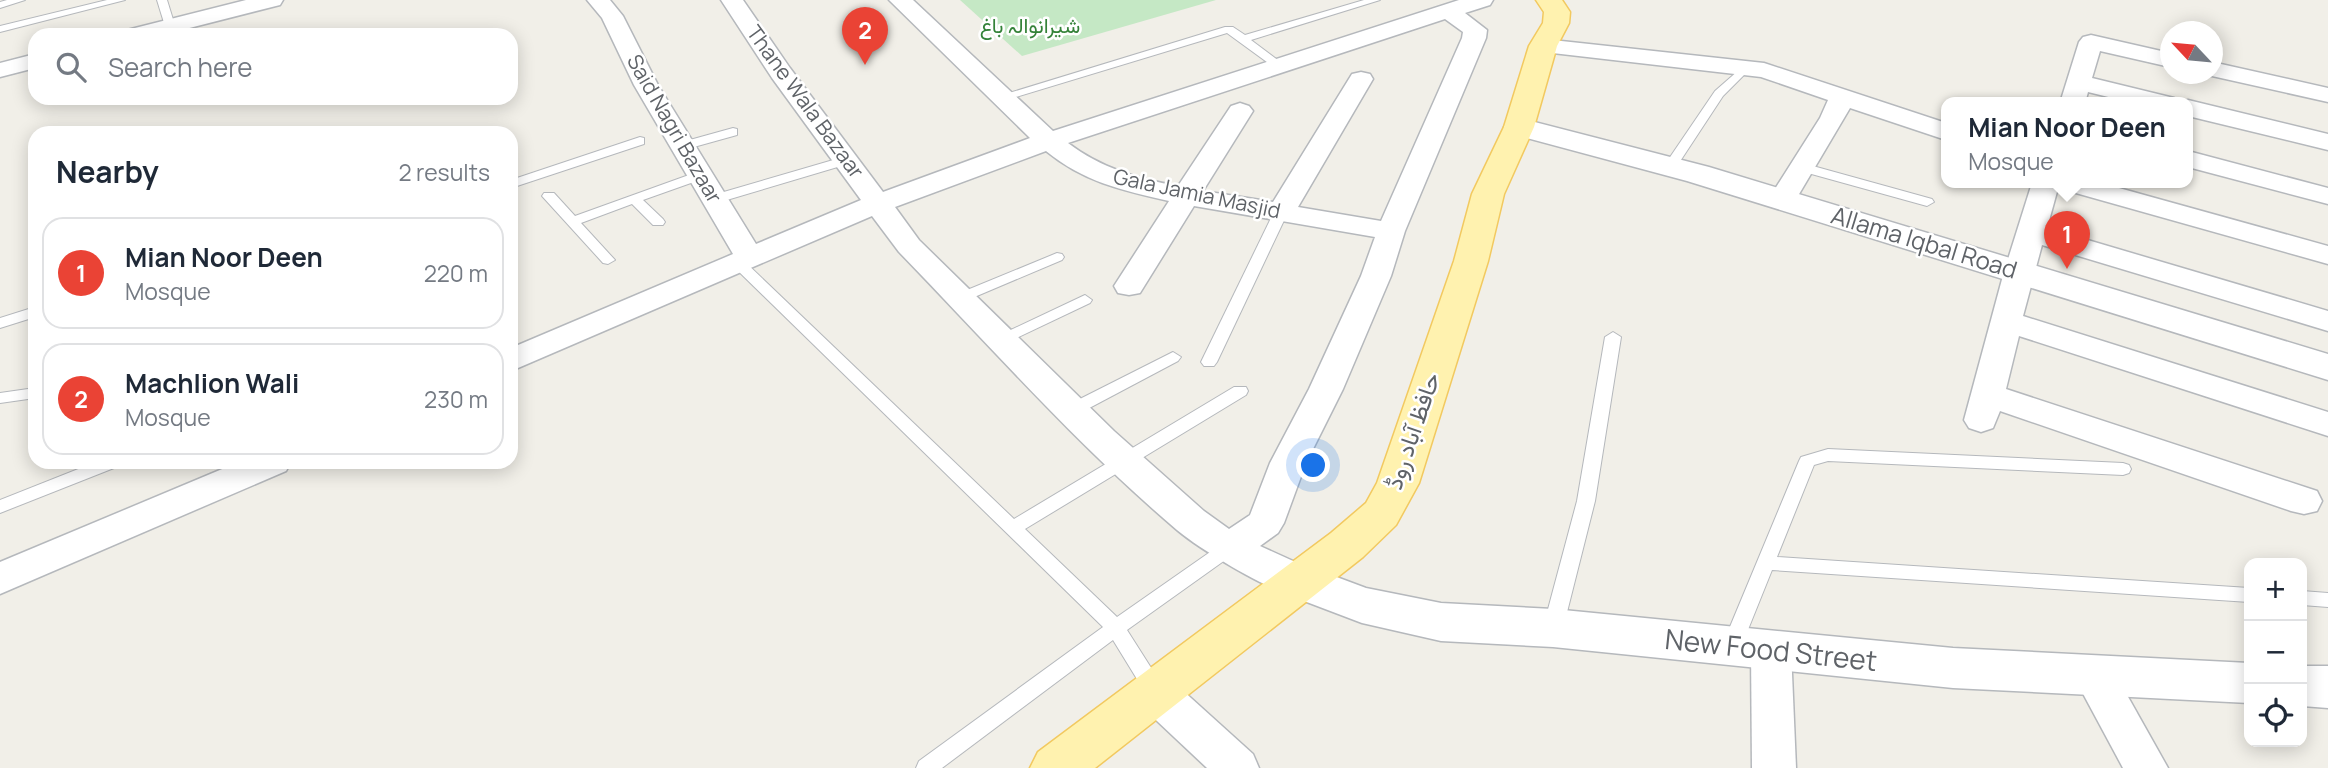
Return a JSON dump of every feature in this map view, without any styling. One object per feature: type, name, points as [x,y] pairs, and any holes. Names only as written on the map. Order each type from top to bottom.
[{"type":"main road","name":"حافظ آباد روڈ","points":[[1056,768],[1348,545],[1381,513],[1398,483],[1471,261],[1488,194],[1519,127],[1544,46],[1556,23],[1557,12],[1549,0]]},
{"type":"street","points":[[162,28],[272,0]]},
{"type":"street","name":"Said Nagri Bazaar","points":[[598,0],[612,16],[646,85],[715,199],[744,260]]},
{"type":"street","name":"Thane Wala Bazaar","points":[[732,0],[781,73],[909,246],[1123,460],[1191,521],[1229,548],[1299,581]]},
{"type":"street","name":"Gala Jamia Masjid","points":[[900,0],[1050,140],[1075,160],[1109,178],[1184,195],[1391,231]]},
{"type":"street","points":[[518,357],[879,202],[1050,140],[1482,0]]},
{"type":"street","points":[[1229,548],[1265,523],[1288,463],[1326,389],[1376,276],[1391,231],[1474,37],[1475,30],[1469,23],[1448,11]]},
{"type":"street","points":[[2116,97],[2075,92],[2091,42],[2160,58]]},
{"type":"street","points":[[1544,46],[1746,66],[1941,130]]},
{"type":"street","points":[[0,70],[28,63]]},
{"type":"street","points":[[2223,71],[2328,95]]},
{"type":"street","points":[[1281,212],[1361,79]]},
{"type":"street","points":[[1782,200],[1842,97]]},
{"type":"street","points":[[2193,109],[2328,142]]},
{"type":"street","points":[[1129,286],[1184,195],[1240,111]]},
{"type":"street","name":"Allama Iqbal Road","points":[[1519,127],[1670,166],[2328,367]]},
{"type":"street","points":[[2193,160],[2328,196]]},
{"type":"street","points":[[2044,188],[2019,272],[1984,408],[2304,501]]},
{"type":"street","points":[[2087,188],[2328,255]]},
{"type":"street","points":[[2031,233],[2328,321]]},
{"type":"street","points":[[2006,321],[2328,424]]},
{"type":"street","points":[[0,579],[257,469]]},
{"type":"street","name":"New Food Street","points":[[1299,581],[1362,605],[1441,622],[1553,628],[1953,668],[2244,683]]},
{"type":"street","points":[[1751,648],[1774,768]]},
{"type":"street","points":[[2094,675],[2146,768]]},
{"type":"street","points":[[2307,686],[2328,687]]},
{"type":"street","points":[[1155,692],[1237,768]]},
{"type":"lane","points":[[0,5],[20,0]]},
{"type":"lane","points":[[0,29],[120,0]]},
{"type":"lane","points":[[162,0],[170,26]]},
{"type":"lane","points":[[1243,39],[1375,0]]},
{"type":"lane","points":[[1002,97],[1229,29],[1279,66]]},
{"type":"lane","points":[[1670,166],[1719,94],[1746,66]]},
{"type":"lane","points":[[683,146],[733,132]]},
{"type":"lane","points":[[518,182],[640,141]]},
{"type":"lane","points":[[715,199],[847,160]]},
{"type":"lane","points":[[1802,167],[1927,202]]},
{"type":"lane","points":[[573,221],[700,175]]},
{"type":"lane","points":[[549,195],[608,260]]},
{"type":"lane","points":[[635,199],[659,222]]},
{"type":"lane","points":[[1209,362],[1281,212]]},
{"type":"lane","points":[[960,298],[1056,257]]},
{"type":"lane","points":[[744,260],[1116,628],[1155,692]]},
{"type":"lane","points":[[1001,340],[1085,300]]},
{"type":"lane","points":[[0,323],[28,314]]},
{"type":"lane","points":[[1553,628],[1587,501],[1613,337]]},
{"type":"lane","points":[[1072,410],[1173,356]]},
{"type":"lane","points":[[1013,528],[1240,391]]},
{"type":"lane","points":[[0,398],[28,394]]},
{"type":"lane","points":[[1751,648],[1766,563],[1807,461],[1828,455],[2123,469]]},
{"type":"lane","points":[[0,508],[96,469]]},
{"type":"lane","points":[[926,768],[1229,548]]},
{"type":"lane","points":[[1766,563],[2244,595]]},
{"type":"lane","points":[[2307,598],[2328,600]]},
{"type":"green space","name":"شیرانوالہ باغ","points":[[960,0],[1216,0],[1022,56]]},
{"type":"place","name":"Machlion Wali","points":[[865,65]]},
{"type":"place","name":"Mian Noor Deen","points":[[2067,269]]}]
